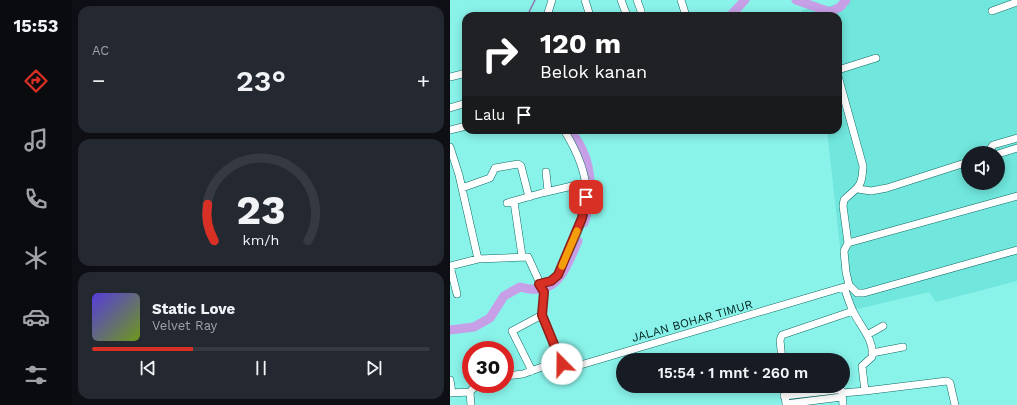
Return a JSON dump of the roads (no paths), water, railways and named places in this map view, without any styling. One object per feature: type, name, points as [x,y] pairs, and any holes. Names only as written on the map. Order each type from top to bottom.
[{"type":"street","points":[[548,12],[552,0]]},
{"type":"street","points":[[584,0],[588,12]]},
{"type":"street","points":[[622,0],[626,12]]},
{"type":"street","points":[[637,0],[641,11]]},
{"type":"street","points":[[681,0],[685,12]]},
{"type":"street","points":[[992,10],[1017,2]]},
{"type":"street","points":[[842,69],[876,58]]},
{"type":"street","points":[[450,77],[462,74]]},
{"type":"street","points":[[842,90],[863,166],[862,179],[858,189],[844,200],[843,206],[848,243],[844,251],[847,286],[853,312],[867,335],[872,353],[871,358],[862,366],[865,391]]},
{"type":"street","points":[[450,108],[462,104]]},
{"type":"street","points":[[450,130],[462,127]]},
{"type":"street","points":[[541,287],[558,275],[585,209],[585,183],[577,154],[566,134]]},
{"type":"street","points":[[992,146],[1017,138]]},
{"type":"street","points":[[450,147],[462,188],[478,259]]},
{"type":"street","points":[[1005,152],[1017,148]]},
{"type":"street","points":[[462,188],[490,178],[495,168],[518,164],[521,166],[529,197]]},
{"type":"street","points":[[858,189],[871,192],[961,164]]},
{"type":"street","points":[[546,172],[548,191]]},
{"type":"street","points":[[522,256],[510,202],[548,191],[585,183]]},
{"type":"street","points":[[848,243],[1017,196]]},
{"type":"street","points":[[847,286],[857,293],[864,293],[1017,250]]},
{"type":"street","points":[[457,294],[450,266],[478,259],[522,256],[530,259],[541,287],[542,315],[561,360],[514,376]]},
{"type":"street","name":"JALAN BOHAR TIMUR","points":[[561,360],[564,368],[568,369],[847,286]]},
{"type":"street","points":[[781,353],[780,340],[782,335],[853,312]]},
{"type":"street","points":[[532,371],[512,331],[542,315]]},
{"type":"street","points":[[867,335],[884,326]]},
{"type":"street","points":[[872,353],[903,347]]},
{"type":"street","points":[[450,380],[451,393],[462,392]]},
{"type":"street","points":[[784,393],[786,404],[842,399],[865,391],[947,381],[950,383],[955,405]]},
{"type":"street","points":[[470,393],[471,405]]},
{"type":"waterway","points":[[529,12],[535,0]]},
{"type":"waterway","points":[[734,12],[745,0]]},
{"type":"waterway","points":[[796,0],[830,12],[840,7],[846,0]]},
{"type":"waterway","points":[[573,134],[586,158],[590,176],[589,205],[584,223]]},
{"type":"waterway","points":[[450,330],[474,327],[490,318],[504,296],[520,287],[543,289],[551,285],[564,271],[578,241]]}]
